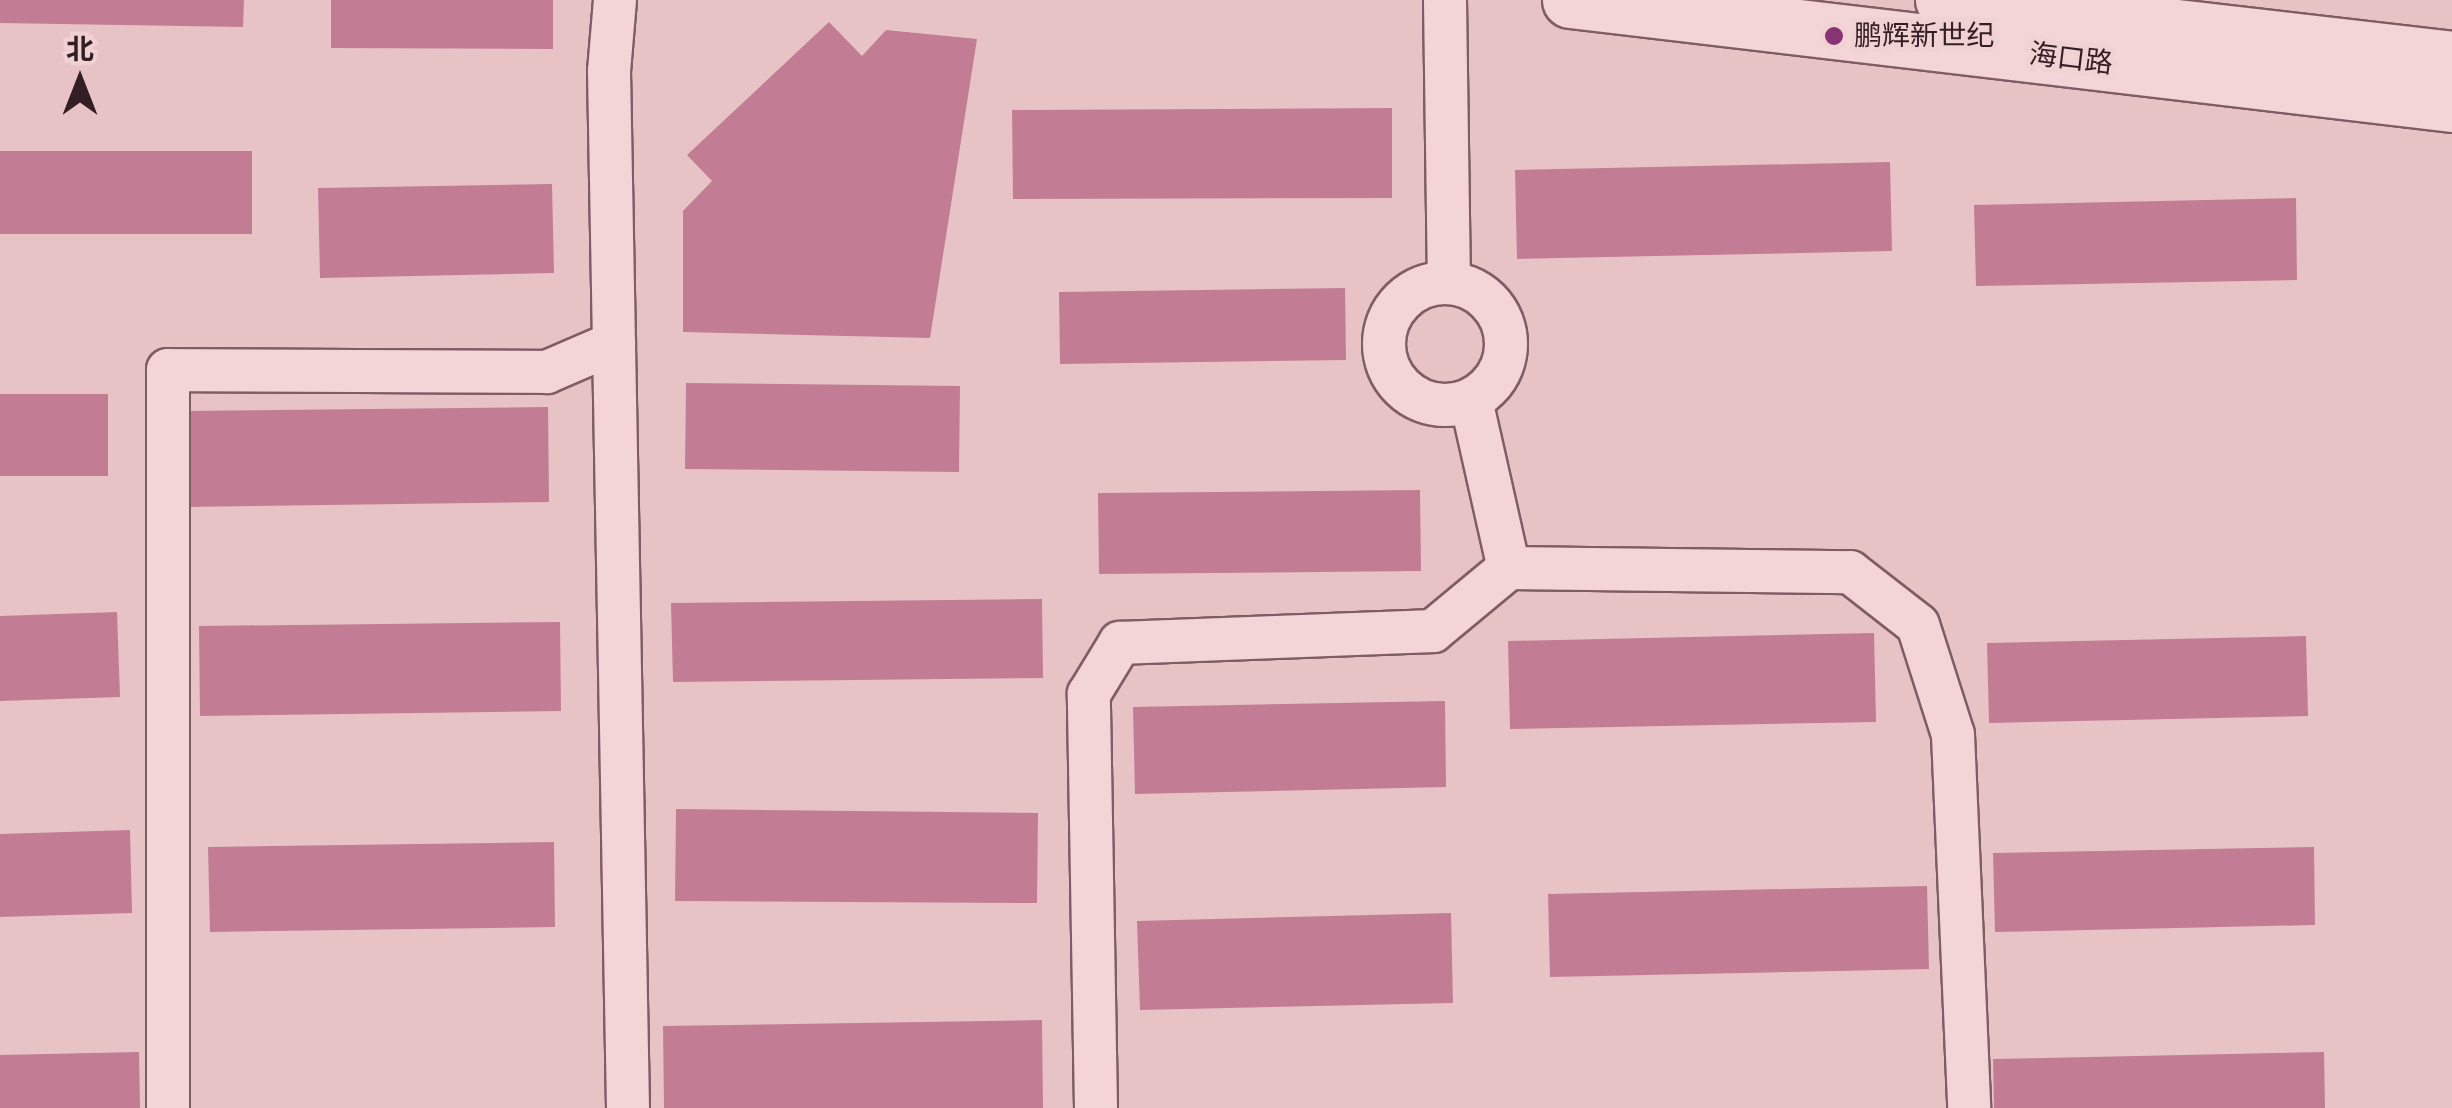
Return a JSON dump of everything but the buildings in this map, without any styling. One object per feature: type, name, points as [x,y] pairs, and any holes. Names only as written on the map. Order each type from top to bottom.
[{"type":"main road","name":"海口路","points":[[1570,0],[2452,104]]},
{"type":"main road","name":"海口路","points":[[1943,0],[2452,59]]},
{"type":"street","points":[[615,0],[609,71],[628,1108]]},
{"type":"street","points":[[1445,0],[1449,282]]},
{"type":"street","points":[[1449,282],[1486,298],[1499,314],[1506,333],[1500,372],[1471,400],[1451,405],[1412,396],[1397,382],[1383,345],[1391,316],[1410,293],[1449,282]]},
{"type":"street","points":[[168,1108],[168,370],[548,372],[614,343]]},
{"type":"street","points":[[1471,400],[1509,568]]},
{"type":"street","points":[[1096,1108],[1089,694],[1120,643],[1434,631],[1509,568],[1850,572],[1918,625],[1952,736],[1970,1108]]},
{"type":"place","name":"鹏辉新世纪","points":[[1834,36]]}]
